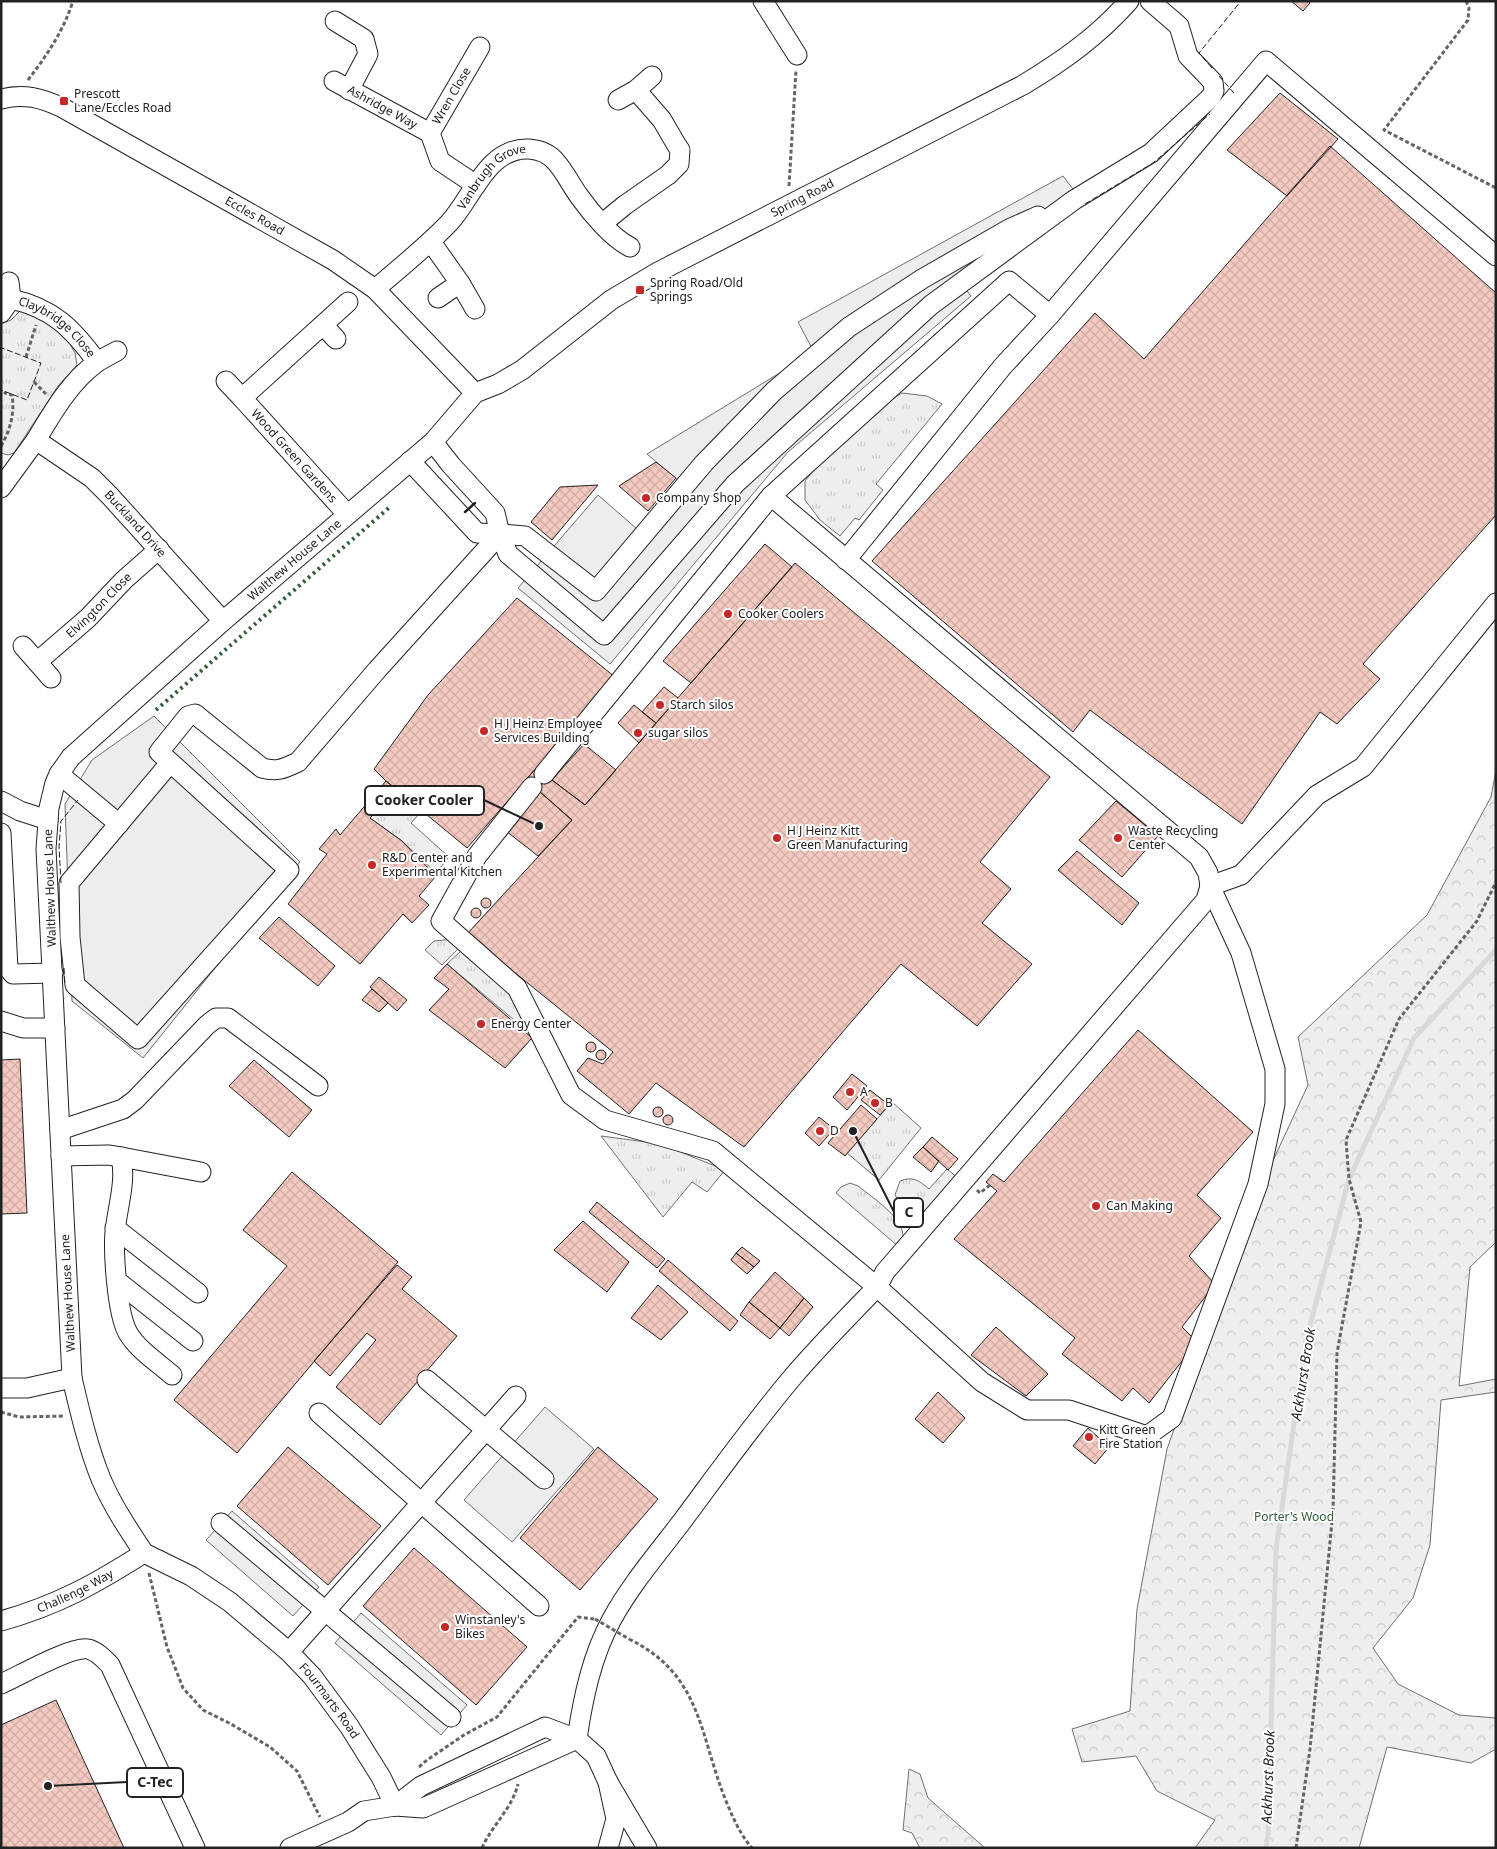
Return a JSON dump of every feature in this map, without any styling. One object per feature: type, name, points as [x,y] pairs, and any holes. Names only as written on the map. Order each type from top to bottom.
[{"type":"street","points":[[763,1],[797,55]]},
{"type":"street","name":"Spring Road","points":[[474,393],[498,384],[522,370],[584,320],[658,272],[1039,76],[1077,51],[1094,37],[1129,1]]},
{"type":"street","points":[[433,442],[451,465],[495,513],[500,534],[508,554],[604,635],[735,484],[931,305],[1074,200],[1152,152],[1211,97],[1214,91],[1213,82],[1188,56],[1179,26],[1150,1]]},
{"type":"street","name":"Ashridge Way","points":[[335,21],[364,39],[368,54],[341,86],[430,133]]},
{"type":"street","name":"Wren Close","points":[[476,185],[440,161],[430,133],[480,47]]},
{"type":"street","points":[[846,560],[1003,366],[1050,314],[1266,61],[1496,256]]},
{"type":"street","points":[[618,100],[636,90],[652,76]]},
{"type":"street","points":[[603,223],[631,200],[668,175],[679,164],[680,150],[662,120],[636,90]]},
{"type":"street","name":"Eccles Road","points":[[5,98],[32,96],[63,108],[333,260],[375,289],[474,393]]},
{"type":"street","name":"Vanbrugh Grove","points":[[375,289],[431,242],[451,221],[488,168],[505,156],[525,149],[542,151],[556,162],[579,197],[622,243],[630,247]]},
{"type":"street","points":[[410,460],[477,533],[524,536],[596,591],[704,463],[774,391],[849,328],[922,279],[1009,229],[1074,200]]},
{"type":"street","points":[[431,242],[476,309]]},
{"type":"street","points":[[771,496],[1198,857],[1208,873],[1210,886],[1241,953],[1275,1069],[1275,1104],[1258,1184],[1172,1418],[1146,1436],[1069,1410],[1027,1410],[982,1382],[877,1287],[713,1151],[605,1120],[571,1095],[518,988],[441,921],[477,856],[771,496],[1009,281],[1050,314]]},
{"type":"street","points":[[438,298],[460,283]]},
{"type":"street","name":"Claybridge Close","points":[[7,298],[41,308],[61,321],[81,340],[97,362]]},
{"type":"street","name":"Wood Green Gardens","points":[[242,398],[348,302]]},
{"type":"street","points":[[324,324],[336,338]]},
{"type":"street","points":[[1,488],[7,468],[36,440],[57,405],[69,390],[97,362],[117,351]]},
{"type":"street","name":"Wood Green Gardens","points":[[226,381],[347,514]]},
{"type":"street","name":"Walthew House Lane","points":[[144,1553],[119,1514],[101,1478],[80,1416],[72,1378],[46,849],[52,796],[59,774],[71,757],[222,621],[433,442],[474,393]]},
{"type":"street","name":"Buckland Drive","points":[[36,440],[92,478],[159,549],[222,621]]},
{"type":"street","points":[[170,762],[69,883],[70,937],[75,985],[138,1039],[289,870],[170,762],[158,752],[188,716],[194,714],[262,768],[274,771],[298,762],[377,670],[500,534]]},
{"type":"street","name":"Elvington Close","points":[[37,662],[88,618],[124,580],[159,549]]},
{"type":"street","points":[[1210,886],[1241,875],[1317,795],[1363,766],[1496,603]]},
{"type":"street","points":[[23,646],[51,678]]},
{"type":"street","points":[[59,774],[119,824]]},
{"type":"street","points":[[1,801],[20,811],[48,820]]},
{"type":"street","points":[[1,834],[8,968],[12,974],[53,973]]},
{"type":"street","points":[[577,1739],[589,1679],[602,1640],[612,1618],[634,1585],[792,1378],[877,1287],[885,1272],[1206,900],[1210,886]]},
{"type":"street","points":[[60,1130],[123,1109],[135,1100],[216,1018],[228,1018],[318,1086]]},
{"type":"street","points":[[1,1021],[23,1028],[55,1028]]},
{"type":"street","points":[[61,1156],[121,1156],[201,1172]]},
{"type":"street","points":[[121,1156],[124,1170],[115,1228],[114,1265],[122,1318],[128,1333],[139,1348],[172,1375]]},
{"type":"street","points":[[115,1228],[198,1293]]},
{"type":"street","points":[[117,1281],[194,1341]]},
{"type":"street","points":[[1,1388],[27,1388],[72,1378]]},
{"type":"street","points":[[427,1380],[544,1479]]},
{"type":"street","points":[[289,1652],[516,1396]]},
{"type":"street","points":[[319,1412],[539,1606]]},
{"type":"street","points":[[221,1523],[450,1717]]},
{"type":"street","name":"Challenge Way","points":[[2,1618],[38,1611],[70,1597],[101,1581],[144,1553]]},
{"type":"street","name":"Fourmarts Road","points":[[144,1553],[192,1576],[230,1602],[289,1652],[312,1676],[349,1726],[377,1770],[396,1806]]},
{"type":"street","points":[[1,1684],[73,1650],[88,1649],[100,1655],[110,1665],[195,1848]]},
{"type":"street","points":[[396,1806],[420,1786],[545,1728],[577,1739],[596,1756],[608,1782],[647,1848]]},
{"type":"street","points":[[290,1848],[348,1822],[364,1811],[396,1806],[423,1808],[577,1739]]},
{"type":"street","points":[[608,1782],[616,1819],[609,1847]]},
{"type":"path","points":[[5,98],[50,52],[65,24],[73,1]]},
{"type":"path","points":[[1466,1],[1469,8],[1468,20],[1384,130],[1496,188]]},
{"type":"path","points":[[788,205],[797,55]]},
{"type":"path","points":[[26,357],[41,308]]},
{"type":"path","points":[[1,446],[11,422],[13,402],[12,395],[6,392]]},
{"type":"path","points":[[1296,1848],[1310,1749],[1333,1511],[1337,1353],[1361,1222],[1349,1179],[1346,1140],[1399,1019],[1477,921],[1496,882]]},
{"type":"path","points":[[974,1188],[980,1193],[990,1185]]},
{"type":"path","points":[[1,1412],[19,1417],[80,1416]]},
{"type":"path","points":[[144,1553],[167,1647],[183,1688],[203,1710],[232,1724],[270,1747],[297,1771],[327,1831]]},
{"type":"path","points":[[416,1769],[426,1760],[457,1740],[498,1717],[578,1617],[595,1620],[641,1646],[664,1662],[687,1690],[698,1712],[709,1755],[729,1808],[740,1832],[752,1848]]},
{"type":"path","points":[[482,1848],[487,1837],[510,1805],[520,1776],[519,1764]]},
{"type":"green space","points":[[20,311],[32,312],[73,341],[70,344],[75,353],[77,365],[58,386],[14,453],[8,455],[1,453],[1,324],[11,320]]},
{"type":"green space","points":[[902,393],[927,396],[942,404],[876,484],[883,490],[859,520],[855,518],[840,536],[820,520],[805,500],[805,481],[820,462],[883,404]]},
{"type":"green space","name":"Porter's Wood","points":[[1496,770],[1496,1242],[1470,1267],[1459,1386],[1496,1379],[1496,1392],[1441,1400],[1430,1545],[1413,1598],[1373,1648],[1398,1684],[1459,1715],[1496,1718],[1496,1749],[1471,1763],[1387,1747],[1359,1848],[1195,1848],[1215,1820],[1157,1791],[1136,1756],[1082,1762],[1072,1729],[1130,1711],[1137,1609],[1167,1449],[1258,1193],[1308,1085],[1298,1037],[1427,915],[1491,797]]},
{"type":"green space","points":[[395,788],[406,798],[405,804],[419,814],[411,823],[449,857],[436,873],[402,841],[370,818]]},
{"type":"green space","points":[[454,939],[461,946],[442,965],[425,950],[434,941]]},
{"type":"green space","points":[[463,949],[511,992],[531,1034],[447,964]]},
{"type":"green space","points":[[892,1102],[921,1128],[879,1180],[847,1153]]},
{"type":"green space","points":[[601,1136],[661,1144],[725,1170],[707,1192],[692,1182],[663,1217]]},
{"type":"green space","points":[[947,1169],[958,1178],[944,1195],[928,1209],[912,1212],[903,1207],[895,1195],[900,1181],[915,1180],[929,1189]]},
{"type":"green space","points":[[850,1183],[858,1186],[874,1198],[898,1221],[903,1239],[899,1247],[836,1193],[841,1187]]},
{"type":"green space","points":[[909,1769],[920,1774],[928,1798],[985,1848],[920,1848],[912,1833],[903,1830]]},
{"type":"shaded area","points":[[1063,176],[1083,202],[964,287],[971,296],[788,452],[610,664],[518,588],[598,495],[637,529],[679,481],[647,454],[814,352],[798,322]]},
{"type":"shaded area","points":[[154,716],[300,862],[143,1058],[72,1001],[65,804],[92,760]]},
{"type":"shaded area","points":[[545,1407],[594,1449],[512,1542],[464,1500]]},
{"type":"shaded area","points":[[232,1511],[319,1587],[293,1616],[206,1540]]},
{"type":"shaded area","points":[[361,1613],[467,1705],[441,1735],[335,1643]]},
{"type":"building","points":[[1291,1],[1308,1],[1310,3],[1303,11]]},
{"type":"building","points":[[1280,93],[1338,139],[1287,196],[1227,150]]},
{"type":"building","points":[[1330,146],[1496,293],[1496,515],[1363,664],[1380,679],[1337,724],[1320,712],[1242,824],[1090,710],[1073,732],[872,561],[1095,313],[1144,359]]},
{"type":"building","name":"Company Shop","points":[[656,462],[676,478],[648,511],[619,486]]},
{"type":"building","points":[[598,485],[552,540],[531,522],[560,487]]},
{"type":"building","name":"Cooker Coolers","points":[[765,544],[792,567],[691,683],[663,661]]},
{"type":"building","name":"H J Heinz Kitt Green Manufacturing","points":[[795,563],[1050,777],[980,862],[1011,889],[982,923],[1032,964],[977,1026],[901,964],[744,1147],[656,1083],[629,1114],[577,1071],[588,1058],[603,1064],[613,1052],[467,934],[572,820],[540,792],[524,782],[536,768],[585,805]]},
{"type":"building","name":"H J Heinz Employee Services Building","points":[[517,598],[615,677],[467,848],[374,769],[428,695]]},
{"type":"building","name":"Starch silos","points":[[664,687],[678,698],[656,723],[642,712]]},
{"type":"building","name":"sugar silos","points":[[634,705],[656,723],[639,743],[618,723]]},
{"type":"building","points":[[584,744],[616,770],[585,805],[552,780]]},
{"type":"building","name":"R&D Center and Experimental Kitchen","points":[[386,781],[395,788],[370,818],[402,841],[436,876],[419,896],[429,905],[412,923],[403,914],[360,964],[288,904],[327,854],[319,849],[336,829],[340,835]]},
{"type":"building","points":[[540,792],[572,820],[538,856],[506,831]]},
{"type":"building","name":"Waste Recycling Center","points":[[1116,801],[1158,836],[1122,877],[1079,840]]},
{"type":"building","points":[[1077,851],[1139,903],[1122,925],[1058,870]]},
{"type":"building","points":[[484,898],[488,898],[491,903],[488,908],[484,908],[481,905],[481,901]]},
{"type":"building","points":[[474,908],[478,908],[481,913],[480,917],[474,918],[471,915],[471,911]]},
{"type":"building","points":[[279,917],[335,966],[318,986],[259,938]]},
{"type":"building","name":"Energy Center","points":[[447,964],[532,1038],[505,1068],[429,1010],[449,989],[434,978]]},
{"type":"building","points":[[379,977],[407,1000],[397,1011],[370,987]]},
{"type":"building","points":[[372,989],[388,1003],[379,1012],[362,1000]]},
{"type":"building","name":"Can Making","points":[[1138,1030],[1253,1132],[1197,1195],[1221,1218],[1189,1256],[1215,1284],[1182,1327],[1197,1342],[1149,1403],[1133,1388],[1122,1401],[1062,1354],[1075,1338],[954,1239],[997,1191],[986,1182],[993,1174],[1004,1182]]},
{"type":"building","points":[[589,1042],[593,1042],[596,1047],[593,1052],[589,1052],[586,1049],[586,1045]]},
{"type":"building","points":[[599,1050],[603,1050],[606,1055],[605,1059],[599,1060],[596,1057],[596,1053]]},
{"type":"building","points":[[20,1059],[27,1213],[1,1214],[1,1060]]},
{"type":"building","points":[[254,1060],[312,1110],[289,1137],[229,1086]]},
{"type":"building","name":"A","points":[[852,1074],[867,1086],[847,1110],[833,1097]]},
{"type":"building","name":"B","points":[[870,1090],[889,1105],[880,1115],[861,1100]]},
{"type":"building","points":[[861,1105],[877,1119],[845,1156],[828,1143]]},
{"type":"building","points":[[656,1107],[660,1107],[663,1112],[662,1116],[656,1117],[653,1114],[653,1110]]},
{"type":"building","points":[[666,1115],[670,1115],[673,1120],[670,1125],[666,1125],[663,1122],[663,1118]]},
{"type":"building","name":"D","points":[[819,1117],[834,1129],[819,1146],[805,1133]]},
{"type":"building","points":[[932,1137],[958,1159],[948,1170],[923,1147]]},
{"type":"building","points":[[923,1147],[939,1161],[931,1172],[913,1157]]},
{"type":"building","points":[[292,1172],[398,1262],[237,1453],[174,1400],[287,1266],[243,1230]]},
{"type":"building","points":[[597,1202],[665,1259],[657,1268],[589,1212]]},
{"type":"building","points":[[583,1221],[629,1262],[607,1292],[554,1250]]},
{"type":"building","points":[[742,1247],[760,1261],[754,1267],[736,1253]]},
{"type":"building","points":[[736,1253],[754,1267],[747,1274],[731,1260]]},
{"type":"building","points":[[668,1260],[738,1321],[730,1331],[659,1271]]},
{"type":"building","points":[[397,1265],[412,1277],[402,1289],[457,1336],[380,1425],[336,1387],[376,1340],[367,1333],[330,1376],[314,1361]]},
{"type":"building","points":[[775,1272],[804,1298],[780,1328],[749,1302]]},
{"type":"building","points":[[658,1285],[688,1312],[661,1340],[631,1318]]},
{"type":"building","points":[[804,1298],[813,1307],[789,1336],[780,1328]]},
{"type":"building","points":[[749,1302],[780,1328],[770,1339],[740,1315]]},
{"type":"building","points":[[996,1327],[1048,1374],[1026,1396],[971,1355]]},
{"type":"building","points":[[938,1392],[965,1418],[943,1443],[915,1419]]},
{"type":"building","name":"Kitt Green Fire Station","points":[[1088,1428],[1109,1447],[1095,1464],[1073,1446]]},
{"type":"building","points":[[288,1447],[381,1526],[328,1585],[237,1506]]},
{"type":"building","points":[[598,1447],[658,1499],[580,1590],[520,1538]]},
{"type":"building","name":"Winstanley's Bikes","points":[[414,1548],[527,1647],[476,1705],[363,1606]]},
{"type":"building","points":[[56,1700],[124,1848],[1,1848],[1,1725]]},
{"type":"waterway","name":"Ackhurst Brook","points":[[1266,1848],[1268,1835],[1276,1549],[1306,1340],[1349,1179],[1414,1038],[1496,950]]},
{"type":"hedge","points":[[156,710],[391,506]]},
{"type":"fence","points":[[1212,68],[1199,53],[1241,1]]},
{"type":"fence","points":[[1219,76],[1234,93]]},
{"type":"fence","points":[[1085,204],[1153,163],[1210,114]]},
{"type":"fence","points":[[1,351],[2,348],[41,363],[27,400],[1,390]]},
{"type":"fence","points":[[61,883],[59,847],[61,821],[78,800]]},
{"type":"fence","points":[[64,968],[65,985]]},
{"type":"wall","points":[[465,512],[475,503]]},
{"type":"place","name":"Prescott Lane/Eccles Road","points":[[64,101]]},
{"type":"place","name":"Spring Road/Old Springs","points":[[640,290]]},
{"type":"place","name":"Company Shop","points":[[646,498]]},
{"type":"place","name":"Cooker Coolers","points":[[728,614]]},
{"type":"place","name":"Starch silos","points":[[660,705]]},
{"type":"place","name":"H J Heinz Employee Services Building","points":[[484,731]]},
{"type":"place","name":"sugar silos","points":[[638,733]]},
{"type":"place","name":"Cooker Cooler","points":[[539,826]]},
{"type":"place","name":"H J Heinz Kitt Green Manufacturing","points":[[777,838]]},
{"type":"place","name":"Waste Recycling Center","points":[[1118,838]]},
{"type":"place","name":"R&D Center and Experimental Kitchen","points":[[372,865]]},
{"type":"place","name":"Energy Center","points":[[481,1024]]},
{"type":"place","name":"A","points":[[850,1092]]},
{"type":"place","name":"B","points":[[875,1103]]},
{"type":"place","name":"D","points":[[820,1131]]},
{"type":"place","name":"C","points":[[853,1131]]},
{"type":"place","name":"Can Making","points":[[1096,1206]]},
{"type":"place","name":"Kitt Green Fire Station","points":[[1089,1437]]},
{"type":"place","name":"Winstanley's Bikes","points":[[445,1627]]},
{"type":"place","name":"C-Tec","points":[[48,1786]]}]
